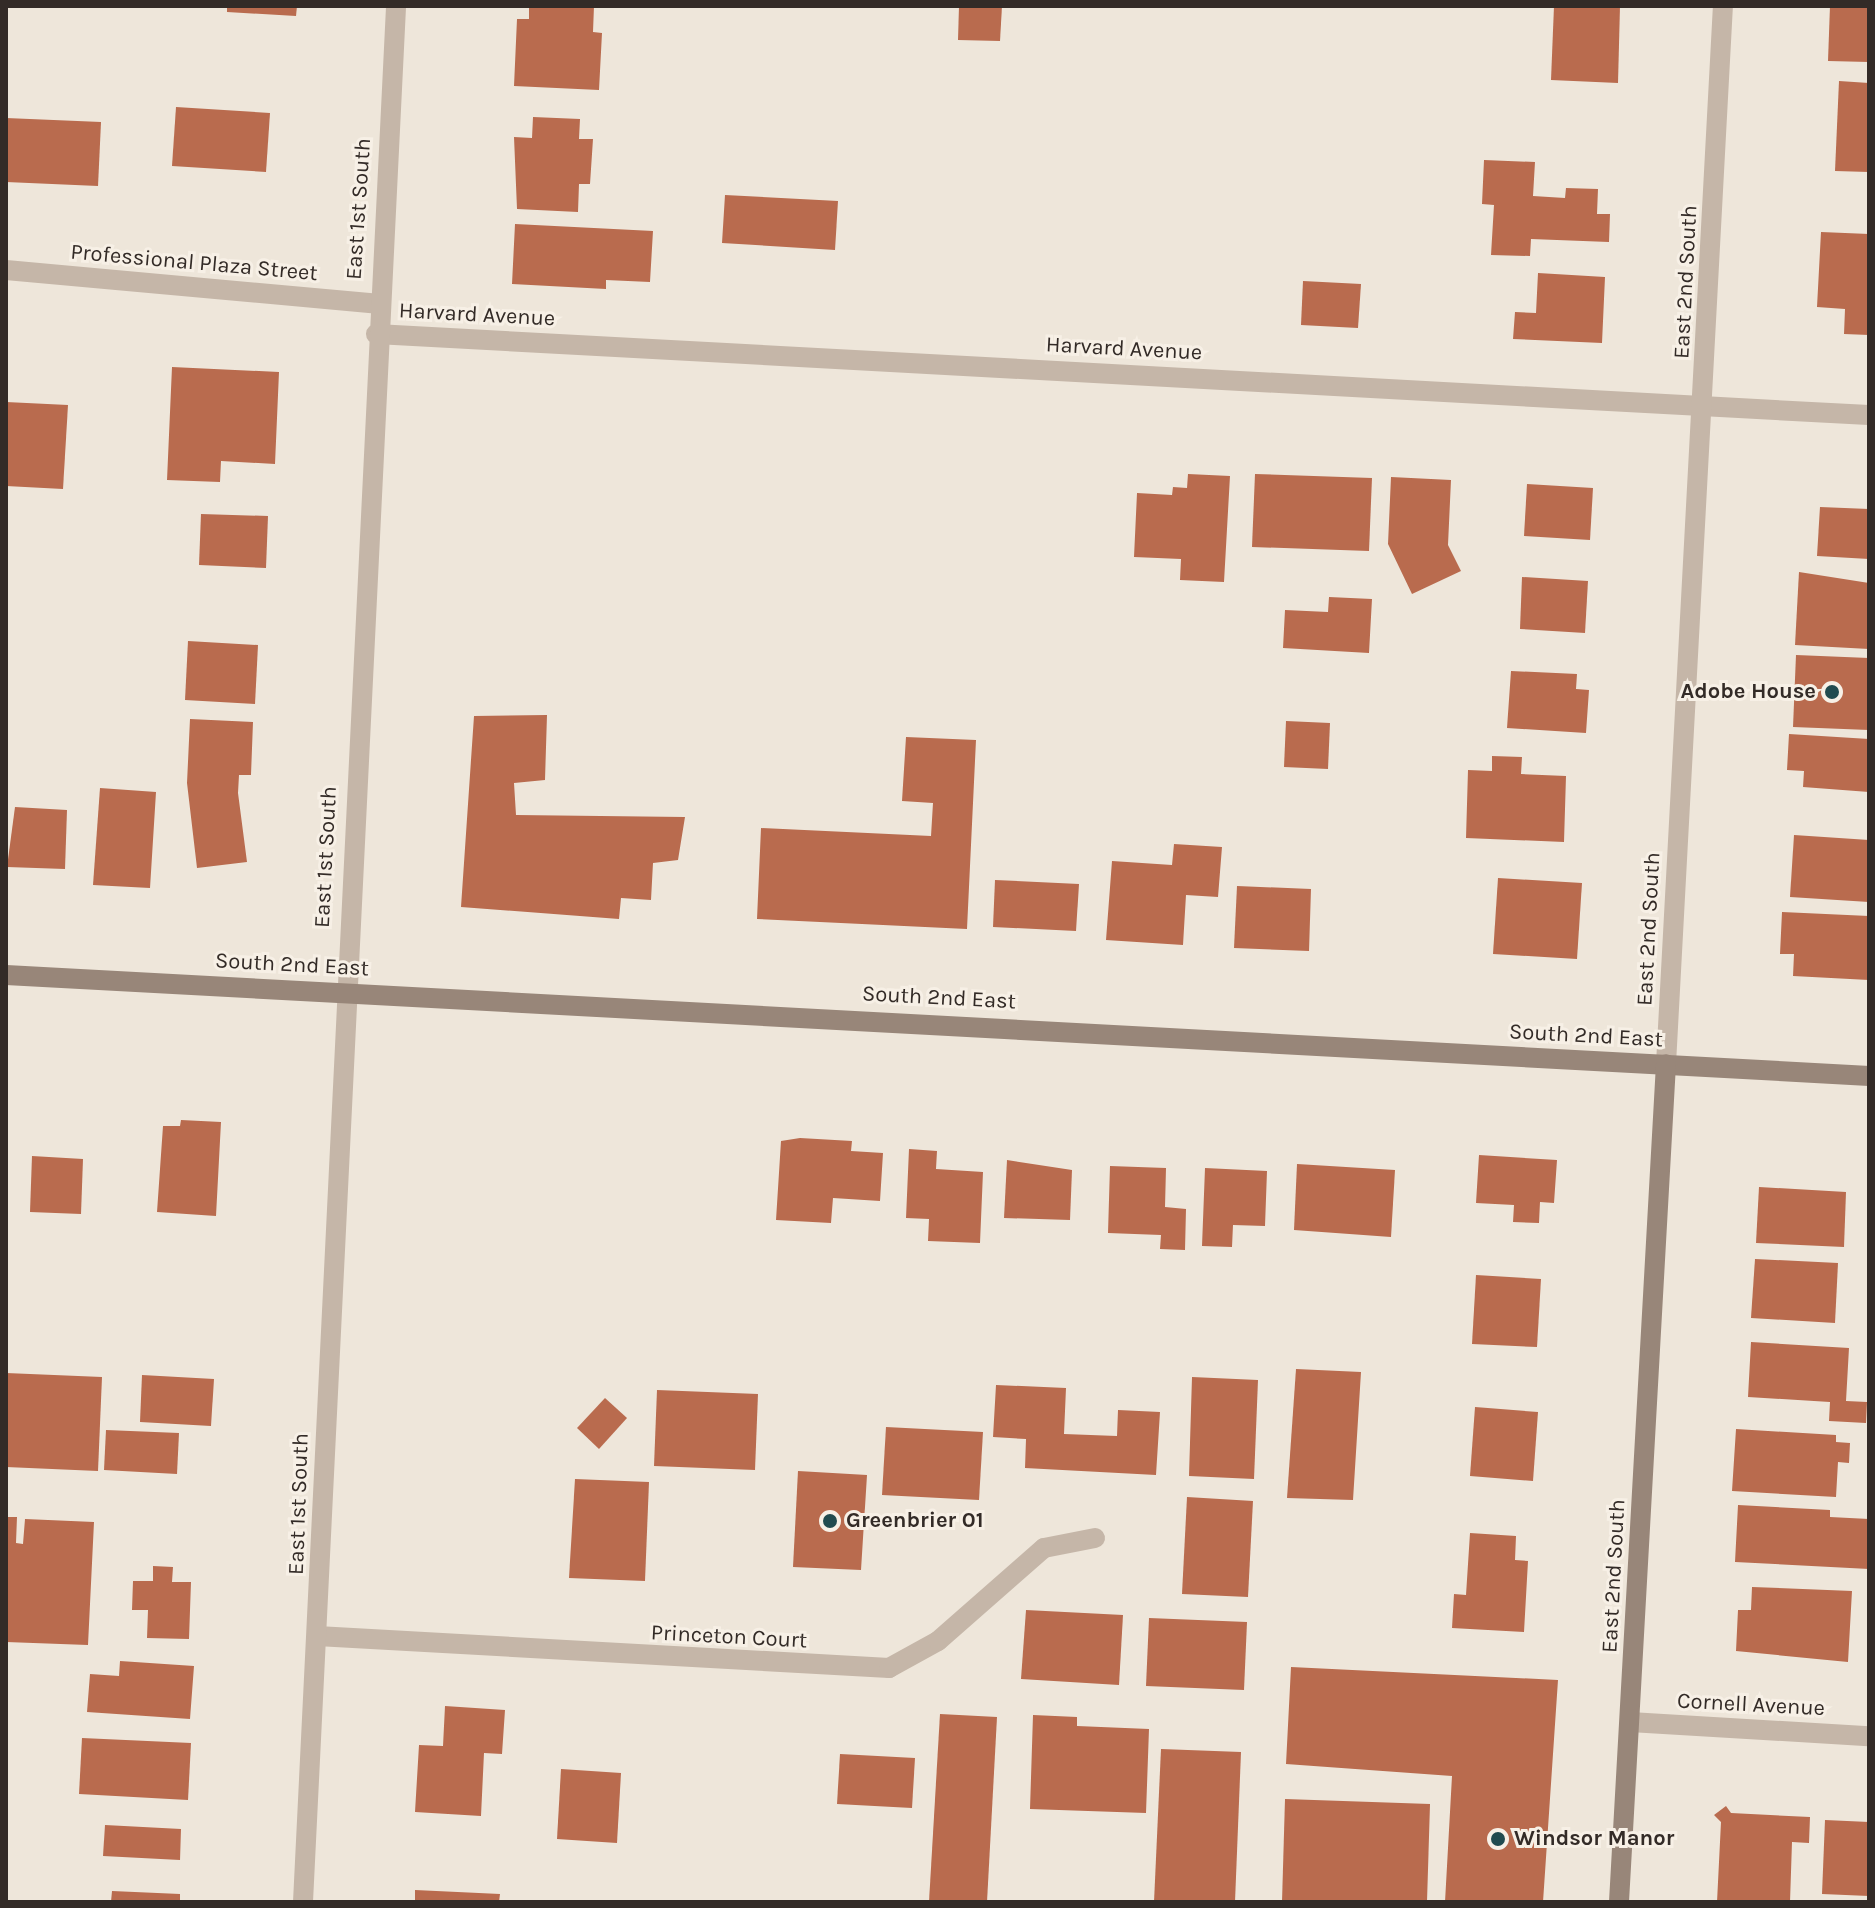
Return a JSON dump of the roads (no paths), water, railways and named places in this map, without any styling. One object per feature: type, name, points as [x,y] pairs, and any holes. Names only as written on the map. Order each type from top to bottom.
[{"type":"main road","name":"South 2nd East","points":[[6,975],[1869,1076]]},
{"type":"main road","name":"East 2nd South","points":[[1619,1902],[1666,1064]]},
{"type":"street","name":"East 1st South","points":[[303,1902],[343,992],[377,304],[396,6]]},
{"type":"street","name":"East 2nd South","points":[[1666,1064],[1723,6]]},
{"type":"street","name":"Professional Plaza Street","points":[[6,270],[377,304]]},
{"type":"street","name":"Harvard Avenue","points":[[376,334],[1869,415]]},
{"type":"street","name":"Princeton Court","points":[[317,1636],[889,1668],[938,1641],[1044,1548],[1095,1538]]},
{"type":"street","name":"Cornell Avenue","points":[[1630,1722],[1869,1736]]},
{"type":"place","name":"Adobe House","points":[[1832,692]]},
{"type":"place","name":"Greenbrier 01","points":[[830,1521]]},
{"type":"place","name":"Windsor Manor","points":[[1498,1839]]}]
